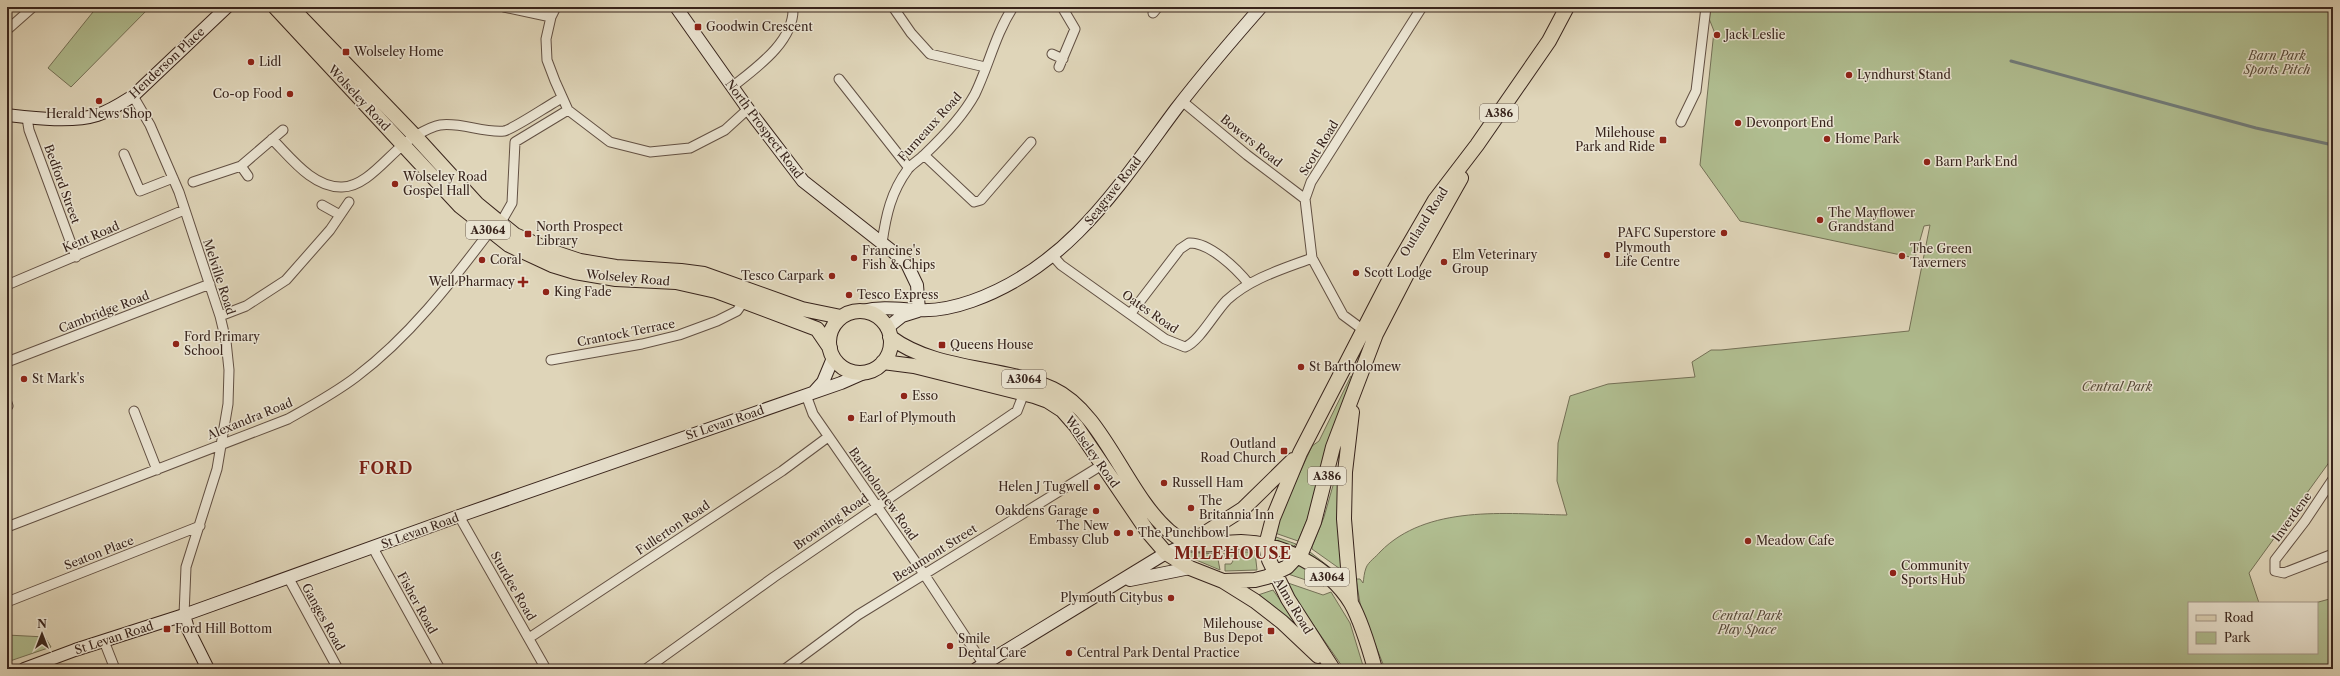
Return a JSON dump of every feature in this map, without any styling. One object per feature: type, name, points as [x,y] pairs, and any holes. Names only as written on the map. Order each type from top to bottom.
[{"type":"main road","name":"Wolseley Road","points":[[275,7],[460,206],[495,228],[525,254],[575,272],[598,277],[676,282],[716,290],[817,329],[832,353]]},
{"type":"main road","name":"Wolseley Road","points":[[291,7],[415,136],[476,204],[495,228],[532,244],[580,261],[616,267],[704,274],[802,309],[841,318]]},
{"type":"main road","name":"Outland Road","points":[[1520,81],[1539,40],[1564,7]]},
{"type":"main road","name":"Outland Road","points":[[1266,545],[1273,518],[1300,453],[1362,329],[1435,200],[1478,145],[1520,81],[1549,41],[1567,7]]},
{"type":"main road","name":"Outland Road","points":[[1298,557],[1314,522],[1333,446],[1354,395],[1376,334],[1407,274],[1446,206],[1478,145]]},
{"type":"main road","points":[[862,311],[872,314],[881,320],[889,333],[889,351],[883,362],[866,372],[851,371],[841,366],[832,353],[829,337],[833,326],[841,318],[851,312],[862,311]]},
{"type":"main road","name":"Wolseley Road","points":[[889,333],[918,354],[1015,376],[1054,390],[1074,404],[1089,420],[1150,512],[1168,530],[1188,544]]},
{"type":"main road","name":"Wolseley Road","points":[[883,362],[914,366],[1024,393],[1048,401],[1062,410],[1076,426],[1148,532],[1166,553],[1190,568],[1223,581]]},
{"type":"main road","name":"Outland Road","points":[[1351,603],[1344,519],[1345,472],[1354,395]]},
{"type":"main road","name":"Outland Road","points":[[1188,544],[1243,510],[1300,453]]},
{"type":"main road","name":"A3064","points":[[1188,544],[1204,546],[1240,542],[1266,545],[1298,557],[1318,570],[1336,585],[1351,603]]},
{"type":"main road","name":"Alma Road","points":[[1266,545],[1274,574],[1332,669]]},
{"type":"main road","points":[[1223,581],[1255,580],[1274,574],[1298,557]]},
{"type":"main road","name":"Alma Road","points":[[1223,581],[1255,601],[1282,622],[1332,669]]},
{"type":"main road","name":"A386","points":[[1351,603],[1375,669]]},
{"type":"street","points":[[7,30],[33,7]]},
{"type":"street","name":"Henderson Place","points":[[7,115],[27,118],[82,118],[97,115],[120,105],[132,96],[227,7]]},
{"type":"street","points":[[504,7],[551,17]]},
{"type":"street","points":[[556,7],[551,17],[546,39],[547,60],[562,98],[568,110],[610,142],[650,152],[690,148],[726,130],[748,109]]},
{"type":"street","name":"North Prospect Road","points":[[676,7],[748,109],[803,181],[896,253],[912,270],[917,285],[919,310]]},
{"type":"street","points":[[732,86],[760,65],[780,45],[793,16],[793,7]]},
{"type":"street","points":[[892,7],[911,33],[930,54],[984,67]]},
{"type":"street","name":"Furneaux Road","points":[[882,243],[886,215],[892,196],[909,168],[924,155],[966,108],[975,93],[1002,24],[1013,7]]},
{"type":"street","points":[[1052,54],[1061,63],[1075,29],[1062,7]]},
{"type":"street","name":"Seagrave Road","points":[[919,310],[943,309],[998,290],[1023,278],[1053,256],[1082,230],[1104,205],[1182,101],[1262,7]]},
{"type":"street","name":"Scott Road","points":[[1362,329],[1343,315],[1312,258],[1305,199],[1311,182],[1422,7]]},
{"type":"street","points":[[1681,122],[1696,91],[1706,7]]},
{"type":"street","points":[[839,79],[909,168]]},
{"type":"street","name":"Melville Road","points":[[132,96],[150,125],[173,178],[220,316],[230,370],[228,404],[214,482],[186,567],[184,615]]},
{"type":"street","points":[[272,139],[312,178],[327,186],[342,188],[353,186],[363,180],[403,144],[415,136],[440,125],[505,131],[562,98]]},
{"type":"street","name":"Bowers Road","points":[[1182,101],[1247,155],[1305,199]]},
{"type":"street","points":[[505,131],[515,142],[568,110]]},
{"type":"street","name":"Bedford Street","points":[[27,118],[29,130],[76,258]]},
{"type":"street","points":[[194,182],[241,166],[283,130]]},
{"type":"street","name":"Alexandra Road","points":[[7,527],[288,419],[356,378],[393,346],[422,315],[495,228],[512,203],[515,142]]},
{"type":"street","points":[[924,155],[974,202],[981,200],[1031,142]]},
{"type":"street","points":[[124,154],[140,191],[173,178]]},
{"type":"street","points":[[241,166],[248,176]]},
{"type":"street","points":[[220,316],[246,306],[286,280],[349,202]]},
{"type":"street","points":[[322,205],[340,215]]},
{"type":"street","name":"Kent Road","points":[[7,285],[76,258],[184,210]]},
{"type":"street","points":[[1131,313],[1180,249],[1189,243],[1204,244],[1240,273],[1249,284]]},
{"type":"street","name":"Oates Road","points":[[1053,256],[1061,265],[1131,313],[1165,339],[1178,346],[1185,347],[1191,344],[1209,319],[1228,300],[1249,284],[1312,258]]},
{"type":"street","name":"Cambridge Road","points":[[7,362],[210,284]]},
{"type":"street","name":"Crantock Terrace","points":[[551,360],[642,344],[679,335],[717,321],[737,311],[744,301]]},
{"type":"street","points":[[862,311],[876,308],[905,308],[919,310]]},
{"type":"street","points":[[889,333],[902,316],[919,310]]},
{"type":"street","points":[[810,393],[823,382],[832,353]]},
{"type":"street","name":"St Levan Road","points":[[31,668],[104,641],[184,615],[373,548],[459,516],[841,383],[866,372]]},
{"type":"street","name":"Bartholomew Road","points":[[810,393],[813,414],[924,574],[980,667]]},
{"type":"street","name":"Browning Road","points":[[646,669],[876,506],[1017,411],[1024,393]]},
{"type":"street","points":[[134,411],[157,470]]},
{"type":"street","name":"Fullerton Road","points":[[529,638],[782,471],[828,437]]},
{"type":"street","name":"Beaumont Street","points":[[785,669],[858,615],[1102,465]]},
{"type":"street","name":"Inverdene","points":[[2333,479],[2305,521],[2275,560],[2275,570],[2284,573],[2333,554]]},
{"type":"street","name":"Sturdee Road","points":[[459,516],[546,669]]},
{"type":"street","name":"Seaton Place","points":[[7,602],[200,526]]},
{"type":"street","name":"Outland Road","points":[[980,667],[1121,582],[1166,553],[1188,544]]},
{"type":"street","name":"Fisher Road","points":[[373,548],[440,669]]},
{"type":"street","points":[[1121,582],[1190,568]]},
{"type":"street","name":"Ganges Road","points":[[288,577],[338,669]]},
{"type":"street","points":[[184,615],[188,629],[208,669]]},
{"type":"street","points":[[104,641],[114,669]]},
{"type":"green space","points":[[97,7],[150,7],[71,87],[48,68]]},
{"type":"green space","name":"Central Park","points":[[1709,7],[2333,7],[2333,457],[2249,573],[2259,602],[2188,602],[2188,654],[2318,654],[2318,602],[2333,598],[2333,669],[1385,669],[1361,609],[1356,579],[1360,579],[1363,583],[1364,574],[1368,564],[1380,552],[1399,537],[1420,526],[1444,519],[1468,515],[1567,515],[1557,481],[1558,443],[1570,396],[1608,384],[1695,377],[1692,362],[1711,350],[1909,331],[1930,225],[1924,226],[1915,258],[1740,221],[1700,165],[1714,31],[1708,16]]},
{"type":"green space","points":[[1351,376],[1353,377],[1309,515],[1298,541],[1275,533],[1281,514],[1312,446],[1319,441]]},
{"type":"green space","points":[[1338,468],[1343,571],[1312,549],[1324,517]]},
{"type":"green space","points":[[1276,537],[1296,544],[1293,547],[1275,540]]},
{"type":"green space","points":[[1183,552],[1217,554],[1220,570],[1189,557]]},
{"type":"green space","points":[[1233,552],[1255,552],[1257,570],[1225,571],[1225,564],[1231,564],[1233,561],[1232,559],[1224,559],[1223,554]]},
{"type":"green space","points":[[1310,552],[1337,573],[1336,575],[1309,554]]},
{"type":"green space","points":[[1299,563],[1326,583],[1324,586],[1288,574]]},
{"type":"green space","points":[[1288,583],[1323,595],[1331,592],[1350,623],[1364,669],[1344,669],[1285,584]]},
{"type":"green space","points":[[1273,590],[1302,631],[1300,632],[1258,595]]},
{"type":"green space","points":[[7,635],[45,637],[51,647],[7,662]]},
{"type":"waterway","points":[[2011,61],[2256,128],[2333,145]]},
{"type":"place","name":"Goodwin Crescent","points":[[698,27]]},
{"type":"place","name":"Jack Leslie","points":[[1717,35]]},
{"type":"place","name":"Wolseley Home","points":[[346,52]]},
{"type":"place","name":"Lidl","points":[[251,62]]},
{"type":"place","name":"Lyndhurst Stand","points":[[1849,75]]},
{"type":"place","name":"Co-op Food","points":[[290,94]]},
{"type":"place","name":"Herald News Shop","points":[[99,101]]},
{"type":"place","name":"Devonport End","points":[[1738,123]]},
{"type":"place","name":"Home Park","points":[[1827,139]]},
{"type":"place","name":"Milehouse Park and Ride","points":[[1663,140]]},
{"type":"place","name":"Barn Park End","points":[[1927,162]]},
{"type":"place","name":"Wolseley Road Gospel Hall","points":[[395,184]]},
{"type":"place","name":"The Mayflower Grandstand","points":[[1820,220]]},
{"type":"place","name":"PAFC Superstore","points":[[1724,233]]},
{"type":"place","name":"North Prospect Library","points":[[528,234]]},
{"type":"place","name":"Plymouth Life Centre","points":[[1607,255]]},
{"type":"place","name":"The Green Taverners","points":[[1902,256]]},
{"type":"place","name":"Francine's Fish & Chips","points":[[854,258]]},
{"type":"place","name":"Coral","points":[[482,260]]},
{"type":"place","name":"Elm Veterinary Group","points":[[1444,262]]},
{"type":"place","name":"Scott Lodge","points":[[1356,273]]},
{"type":"place","name":"Tesco Carpark","points":[[832,276]]},
{"type":"place","name":"Well Pharmacy","points":[[523,282]]},
{"type":"place","name":"King Fade","points":[[546,292]]},
{"type":"place","name":"Tesco Express","points":[[849,295]]},
{"type":"place","name":"Ford Primary School","points":[[176,344]]},
{"type":"place","name":"Queens House","points":[[942,345]]},
{"type":"place","name":"St Bartholomew","points":[[1301,367]]},
{"type":"place","name":"St Mark's","points":[[24,379]]},
{"type":"place","name":"Esso","points":[[904,396]]},
{"type":"place","name":"Earl of Plymouth","points":[[851,418]]},
{"type":"place","name":"Outland Road Church","points":[[1284,451]]},
{"type":"place","name":"Russell Ham","points":[[1164,483]]},
{"type":"place","name":"Helen J Tugwell","points":[[1097,487]]},
{"type":"place","name":"The Britannia Inn","points":[[1191,508]]},
{"type":"place","name":"Oakdens Garage","points":[[1096,511]]},
{"type":"place","name":"The New Embassy Club","points":[[1117,533]]},
{"type":"place","name":"The Punchbowl","points":[[1130,533]]},
{"type":"place","name":"Meadow Cafe","points":[[1748,541]]},
{"type":"place","name":"Community Sports Hub","points":[[1893,573]]},
{"type":"place","name":"Plymouth Citybus","points":[[1171,598]]},
{"type":"place","name":"Ford Hill Bottom","points":[[167,629]]},
{"type":"place","name":"Milehouse Bus Depot","points":[[1271,631]]},
{"type":"place","name":"Smile Dental Care","points":[[950,646]]},
{"type":"place","name":"Central Park Dental Practice","points":[[1069,653]]},
{"type":"district","name":"FORD","points":[[386,468]]},
{"type":"district","name":"MILEHOUSE","points":[[1233,553]]},
{"type":"park label","name":"Barn Park Sports Pitch","points":[[2277,63]]},
{"type":"park label","name":"Central Park Play Space","points":[[1747,623]]}]
